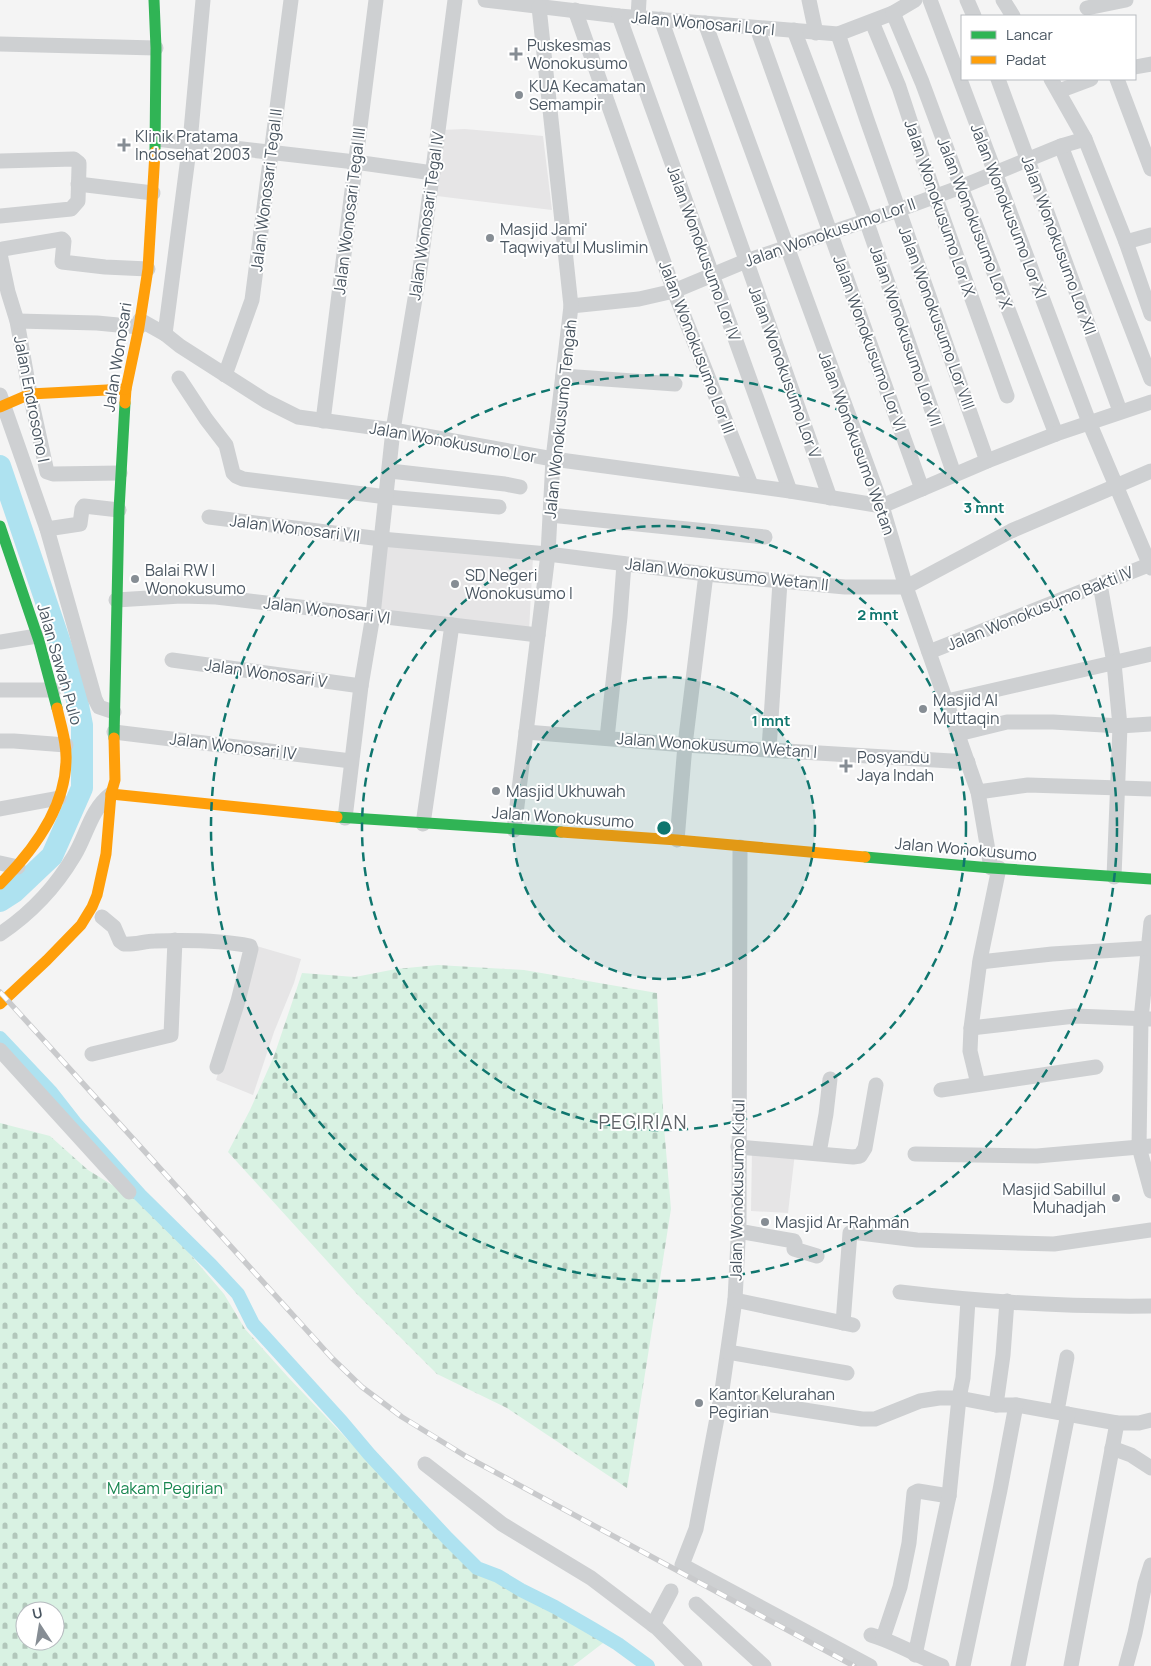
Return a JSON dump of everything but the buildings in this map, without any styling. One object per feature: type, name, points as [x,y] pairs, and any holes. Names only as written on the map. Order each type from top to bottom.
[{"type":"main road","name":"Jalan Wonosari","points":[[82,936],[97,895],[117,793],[114,712],[120,473],[126,389],[140,323],[148,269],[156,138],[154,0]]},
{"type":"main road","points":[[1,402],[30,394],[126,389]]},
{"type":"main road","name":"Jalan Sawah Pulo","points":[[0,526],[5,554],[37,636],[54,690],[66,745],[66,767],[59,798],[45,828],[18,867],[0,884]]},
{"type":"main road","name":"Jalan Wonokusumo","points":[[117,793],[345,818],[677,840],[1114,878],[1151,879]]},
{"type":"main road","points":[[0,1017],[54,965],[104,912]]},
{"type":"main road","points":[[0,1004],[82,936]]},
{"type":"street","points":[[165,334],[190,142],[203,0]]},
{"type":"street","name":"Jalan Wonosari Tegal II","points":[[225,375],[252,300],[291,0]]},
{"type":"street","name":"Jalan Wonosari Tegal III","points":[[323,421],[376,0]]},
{"type":"street","name":"Jalan Wonosari Tegal IV","points":[[345,818],[361,686],[374,615],[380,539],[387,497],[393,430],[420,269],[455,0]]},
{"type":"street","name":"Jalan Wonosari Lor I","points":[[485,0],[638,18],[838,34],[893,13],[915,0]]},
{"type":"street","points":[[638,18],[639,0]]},
{"type":"street","points":[[809,0],[816,32]]},
{"type":"street","name":"Jalan Wonokusumo Lor XI","points":[[930,0],[1090,422],[1150,566]]},
{"type":"street","points":[[967,0],[974,15]]},
{"type":"street","points":[[1003,0],[1012,15]]},
{"type":"street","points":[[1087,8],[1126,0]]},
{"type":"street","name":"Jalan Wonokusumo Tengah","points":[[514,830],[548,554],[553,459],[571,306],[539,7]]},
{"type":"street","name":"Jalan Wonokusumo Lor III","points":[[575,10],[674,291],[752,485]]},
{"type":"street","name":"Jalan Wonokusumo Lor X","points":[[893,13],[922,82],[1056,434]]},
{"type":"street","name":"Jalan Wonokusumo Lor IV","points":[[619,16],[790,491]]},
{"type":"street","name":"Jalan Wonokusumo Lor V","points":[[661,19],[830,498]]},
{"type":"street","name":"Jalan Wonokusumo Lor IX","points":[[872,22],[899,87],[935,196],[1007,396]]},
{"type":"street","name":"Jalan Wonokusumo Wetan","points":[[704,23],[882,506],[906,587],[978,792],[995,868]]},
{"type":"street","name":"Jalan Wonokusumo Lor VI","points":[[757,28],[922,489]]},
{"type":"street","name":"Jalan Wonokusumo Lor VII","points":[[794,30],[866,220],[954,474]]},
{"type":"street","name":"Jalan Wonokusumo Lor VIII","points":[[838,34],[987,461]]},
{"type":"street","points":[[0,44],[156,48]]},
{"type":"street","points":[[1136,67],[1151,64]]},
{"type":"street","name":"Jalan Wonokusumo Lor XII","points":[[998,80],[1120,411]]},
{"type":"street","points":[[1085,80],[1055,85],[1085,139],[1126,242],[1151,314]]},
{"type":"street","points":[[1117,80],[1151,169]]},
{"type":"street","points":[[156,138],[433,173]]},
{"type":"street","name":"Jalan Wonokusumo Lor II","points":[[571,306],[638,299],[674,291],[746,261],[898,210],[961,187],[1061,146],[1085,139]]},
{"type":"street","points":[[1061,146],[1151,379]]},
{"type":"street","points":[[0,161],[74,159],[79,163],[78,201],[71,209],[0,216]]},
{"type":"street","points":[[78,184],[153,193]]},
{"type":"street","points":[[1126,242],[1151,235]]},
{"type":"street","points":[[0,253],[32,243],[62,239],[64,241],[62,262],[104,267],[148,269]]},
{"type":"street","name":"Jalan Endrosono I","points":[[0,253],[8,292],[17,321],[46,469],[50,473],[120,473]]},
{"type":"street","points":[[17,321],[140,323]]},
{"type":"street","name":"Jalan Wonokusumo Lor","points":[[140,323],[165,334],[266,401],[298,417],[393,430],[553,459],[752,485],[882,506]]},
{"type":"street","points":[[563,376],[675,384]]},
{"type":"street","points":[[179,378],[226,445],[233,473],[243,479],[387,497],[498,507]]},
{"type":"street","points":[[1,402],[47,529],[95,699],[99,707],[114,712]]},
{"type":"street","points":[[882,506],[954,474],[1056,434],[1151,402]]},
{"type":"street","points":[[390,471],[496,482],[520,487]]},
{"type":"street","points":[[906,587],[1011,531],[1151,471]]},
{"type":"street","points":[[47,529],[80,524],[82,508],[84,506],[119,510]]},
{"type":"street","points":[[550,515],[765,537]]},
{"type":"street","name":"Jalan Wonosari VII","points":[[209,517],[380,539],[548,554]]},
{"type":"street","name":"Jalan Wonokusumo Wetan II","points":[[548,554],[780,582],[845,587],[906,587]]},
{"type":"street","points":[[606,738],[624,564]]},
{"type":"street","name":"Jalan Wonokusumo Bakti IV","points":[[929,652],[1150,566]]},
{"type":"street","points":[[677,840],[685,745],[706,574]]},
{"type":"street","points":[[769,750],[780,582]]},
{"type":"street","points":[[1100,584],[1114,663],[1120,726],[1114,878]]},
{"type":"street","name":"Jalan Wonosari VI","points":[[116,600],[181,596],[216,597],[538,635]]},
{"type":"street","points":[[423,824],[452,625]]},
{"type":"street","points":[[0,642],[37,636]]},
{"type":"street","points":[[947,701],[1151,654]]},
{"type":"street","name":"Jalan Wonosari V","points":[[172,660],[361,686]]},
{"type":"street","points":[[0,690],[54,690]]},
{"type":"street","points":[[958,734],[1007,722],[1053,722],[1120,726],[1151,724]]},
{"type":"street","name":"Jalan Wonosari IV","points":[[114,732],[351,760]]},
{"type":"street","name":"Jalan Wonokusumo Wetan I","points":[[526,732],[685,745],[968,762]]},
{"type":"street","points":[[0,741],[66,745]]},
{"type":"street","points":[[978,792],[1028,785],[1151,789]]},
{"type":"street","points":[[0,934],[19,921],[56,882],[75,855],[98,806],[117,793]]},
{"type":"street","points":[[0,809],[59,798]]},
{"type":"street","name":"Jalan Wonokusumo Kidul","points":[[740,846],[739,1221],[735,1300],[721,1398],[696,1529],[682,1565],[870,1666]]},
{"type":"street","points":[[0,863],[18,867]]},
{"type":"street","points":[[978,1084],[970,1051],[971,1028],[995,868]]},
{"type":"street","points":[[104,912],[114,927],[120,941],[124,944],[142,941],[176,940],[250,946],[251,949],[238,1001],[217,1066]]},
{"type":"street","points":[[1151,922],[1146,1019],[1145,1146],[1151,1190]]},
{"type":"street","points":[[92,1054],[172,1035],[176,940]]},
{"type":"street","points":[[980,962],[1052,954],[1149,948]]},
{"type":"street","points":[[971,1028],[1075,1016],[1146,1019]]},
{"type":"street","points":[[0,1050],[129,1192]]},
{"type":"street","points":[[940,1090],[1096,1067]]},
{"type":"street","points":[[819,1153],[830,1080]]},
{"type":"street","points":[[738,1147],[853,1157],[860,1156],[865,1148],[876,1085]]},
{"type":"street","points":[[915,1154],[1037,1156],[1145,1146]]},
{"type":"street","points":[[735,1300],[848,1324],[850,1233],[852,1232],[917,1240],[1054,1244],[1151,1230]]},
{"type":"street","points":[[738,1231],[794,1241],[796,1242],[794,1249],[817,1256]]},
{"type":"street","points":[[900,1292],[968,1300],[1073,1306],[1151,1306]]},
{"type":"street","points":[[915,1655],[949,1496],[959,1398],[963,1378],[968,1300]]},
{"type":"street","points":[[996,1405],[1003,1355],[1007,1301]]},
{"type":"street","points":[[728,1352],[847,1373]]},
{"type":"street","points":[[1018,1666],[1063,1413],[1067,1357]]},
{"type":"street","points":[[721,1398],[862,1420],[875,1419],[920,1401],[939,1398],[959,1398],[996,1405],[1016,1404],[1117,1423],[1139,1423],[1151,1420]]},
{"type":"street","points":[[963,1666],[1016,1404]]},
{"type":"street","points":[[1071,1666],[1117,1423]]},
{"type":"street","points":[[1112,1448],[1131,1455],[1151,1468]]},
{"type":"street","points":[[425,1464],[502,1524],[591,1578],[653,1625],[695,1666]]},
{"type":"street","points":[[942,1666],[877,1636],[902,1578],[909,1543],[914,1494],[918,1491],[949,1496]]},
{"type":"street","points":[[1126,1666],[1151,1565]]},
{"type":"street","points":[[653,1625],[671,1591]]},
{"type":"street","points":[[696,1604],[764,1666]]},
{"type":"street","points":[[1135,1633],[1151,1626]]},
{"type":"shaded area","points":[[465,129],[543,136],[552,210],[437,196],[441,130]]},
{"type":"shaded area","name":"SD Negeri Wonokusumo I","points":[[382,542],[533,557],[529,631],[376,612]]},
{"type":"shaded area","points":[[253,945],[301,959],[253,1095],[216,1080],[231,1033]]},
{"type":"shaded area","points":[[752,1150],[795,1153],[788,1213],[751,1211]]},
{"type":"green space","points":[[438,965],[524,970],[657,993],[664,1127],[671,1209],[627,1488],[507,1408],[437,1374],[357,1294],[228,1152],[250,1110],[274,1056],[302,973],[355,977],[396,969]]},
{"type":"green space","name":"Makam Pegirian","points":[[0,1123],[50,1136],[88,1170],[135,1199],[161,1220],[224,1294],[245,1329],[458,1556],[480,1572],[496,1577],[523,1594],[586,1626],[603,1643],[573,1666],[0,1666]]},
{"type":"waterway","points":[[0,466],[73,681],[82,725],[82,788],[52,856],[14,892],[0,901]]},
{"type":"waterway","points":[[0,1038],[51,1092],[76,1124],[140,1195],[238,1294],[253,1324],[369,1454],[477,1568],[498,1576],[555,1607],[618,1644],[648,1666]]},
{"type":"railway","points":[[0,992],[332,1358],[362,1387],[402,1417],[467,1457],[854,1666]]},
{"type":"traffic: fast","points":[[154,0],[156,48],[155,152]]},
{"type":"traffic: fast","points":[[114,738],[119,510],[125,403]]},
{"type":"traffic: fast","points":[[0,526],[39,641],[57,708]]},
{"type":"traffic: fast","points":[[337,817],[561,832]]},
{"type":"traffic: fast","points":[[865,857],[1151,879]]},
{"type":"traffic: slow","points":[[125,403],[148,269],[155,152]]},
{"type":"traffic: slow","points":[[0,407],[30,394],[126,389]]},
{"type":"traffic: slow","points":[[0,884],[35,844],[45,829],[60,796],[64,779],[66,748],[57,708]]},
{"type":"traffic: slow","points":[[0,1004],[81,925],[92,907],[97,895],[106,854],[111,794],[115,780],[114,738]]},
{"type":"traffic: slow","points":[[111,794],[337,817]]},
{"type":"traffic: slow","points":[[561,832],[677,840],[865,857]]},
{"type":"place","name":"Puskesmas Wonokusumo","points":[[516,54]]},
{"type":"place","name":"KUA Kecamatan Semampir","points":[[519,95]]},
{"type":"place","name":"Klinik Pratama Indosehat 2003","points":[[124,145]]},
{"type":"place","name":"Masjid Jami' Taqwiyatul Muslimin","points":[[490,238]]},
{"type":"place","name":"Balai RW I Wonokusumo","points":[[135,579]]},
{"type":"place","name":"SD Negeri Wonokusumo I","points":[[455,584]]},
{"type":"place","name":"Masjid Al Muttaqin","points":[[923,709]]},
{"type":"place","name":"Posyandu Jaya Indah","points":[[846,766]]},
{"type":"place","name":"Masjid Ukhuwah","points":[[496,791]]},
{"type":"place","name":"Masjid Sabillul Muhadjah","points":[[1116,1198]]},
{"type":"place","name":"Masjid Ar-Rahman","points":[[765,1222]]},
{"type":"place","name":"Kantor Kelurahan Pegirian","points":[[699,1403]]},
{"type":"district","name":"PEGIRIAN","points":[[643,1122]]}]
